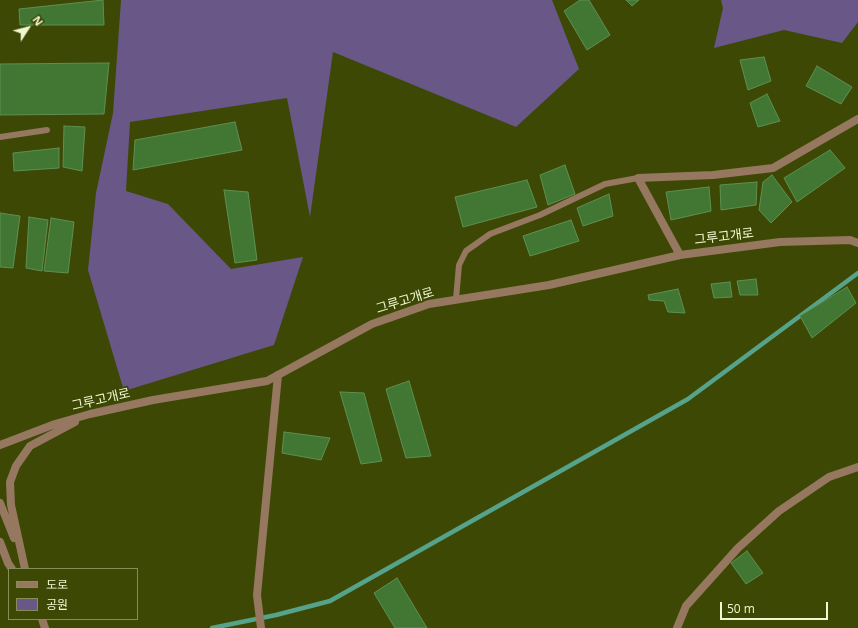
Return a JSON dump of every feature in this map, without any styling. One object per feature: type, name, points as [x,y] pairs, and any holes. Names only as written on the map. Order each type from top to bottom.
[{"type":"street","points":[[680,255],[638,178],[713,175],[773,168],[858,119]]},
{"type":"street","name":"그루고개로","points":[[0,446],[55,424],[90,414],[153,400],[267,381],[372,324],[429,304],[549,285],[680,255],[780,242],[850,240],[858,242]]},
{"type":"street","points":[[261,628],[257,595],[278,375]]},
{"type":"street","points":[[25,568],[11,504],[10,482],[16,466],[30,446],[90,414]]},
{"type":"street","points":[[677,628],[686,606],[738,548],[779,510],[829,477],[858,468]]},
{"type":"street","points":[[0,503],[25,568]]},
{"type":"street","points":[[0,542],[12,568]]},
{"type":"lane","points":[[0,137],[47,130]]},
{"type":"lane","points":[[456,299],[459,265],[466,251],[490,234],[540,215],[605,184],[638,178]]},
{"type":"green space","points":[[121,0],[552,0],[579,69],[516,127],[333,52],[310,217],[287,98],[130,122],[126,191],[168,204],[231,269],[303,257],[274,345],[124,391],[88,270],[96,193],[113,113]]},
{"type":"green space","points":[[721,0],[858,0],[858,22],[842,43],[784,30],[714,48],[723,8]]},
{"type":"building","points":[[103,0],[104,25],[20,25],[19,9]]},
{"type":"building","points":[[580,0],[589,0],[610,35],[587,50],[564,11]]},
{"type":"building","points":[[626,0],[639,0],[632,6]]},
{"type":"building","points":[[764,57],[771,81],[748,90],[740,60]]},
{"type":"building","points":[[109,63],[104,114],[0,115],[0,64]]},
{"type":"building","points":[[817,66],[852,87],[841,104],[806,86]]},
{"type":"building","points":[[767,94],[780,121],[758,127],[750,103]]},
{"type":"building","points":[[235,122],[242,150],[133,170],[135,140]]},
{"type":"building","points":[[64,126],[85,127],[82,171],[63,167]]},
{"type":"building","points":[[59,148],[59,168],[14,171],[13,153]]},
{"type":"building","points":[[830,150],[845,168],[797,202],[784,178]]},
{"type":"building","points":[[565,165],[575,194],[548,205],[540,175]]},
{"type":"building","points":[[772,175],[792,202],[771,223],[759,210],[763,182]]},
{"type":"building","points":[[527,180],[537,207],[463,227],[455,197]]},
{"type":"building","points":[[757,182],[756,205],[721,210],[720,185]]},
{"type":"building","points":[[709,187],[711,211],[671,220],[666,192]]},
{"type":"building","points":[[224,190],[248,192],[257,260],[235,263]]},
{"type":"building","points":[[609,194],[613,216],[583,226],[577,208]]},
{"type":"building","points":[[0,213],[20,216],[13,268],[0,267]]},
{"type":"building","points":[[29,217],[48,220],[42,271],[26,268]]},
{"type":"building","points":[[51,218],[74,222],[68,273],[44,271]]},
{"type":"building","points":[[571,220],[579,241],[530,256],[523,236]]},
{"type":"building","points":[[756,279],[758,295],[740,295],[737,281]]},
{"type":"building","points":[[730,282],[732,297],[714,298],[711,284]]},
{"type":"building","points":[[847,287],[856,303],[812,338],[800,316]]},
{"type":"building","points":[[678,289],[685,313],[668,312],[664,301],[649,300],[648,295]]},
{"type":"building","points":[[409,381],[431,456],[406,458],[386,389]]},
{"type":"building","points":[[340,392],[364,393],[382,461],[361,464]]},
{"type":"building","points":[[284,432],[330,438],[321,460],[282,453]]},
{"type":"building","points":[[747,551],[763,573],[746,584],[731,563]]},
{"type":"building","points":[[397,578],[427,628],[395,628],[374,593]]},
{"type":"waterway","points":[[212,628],[276,615],[330,601],[688,399],[858,273]]}]
